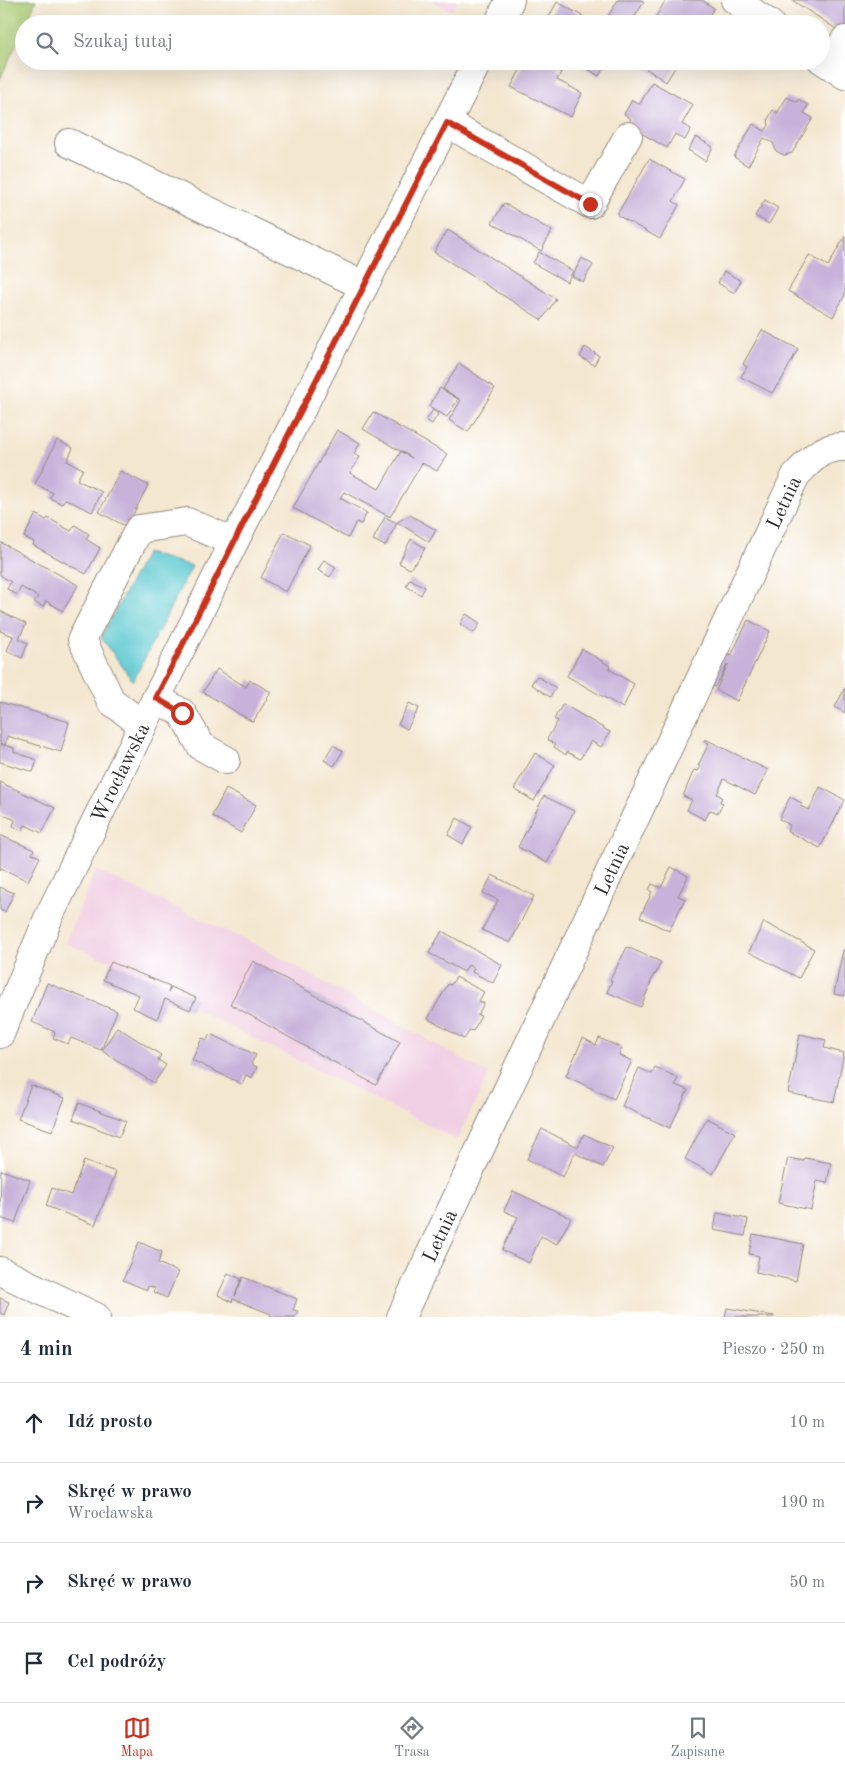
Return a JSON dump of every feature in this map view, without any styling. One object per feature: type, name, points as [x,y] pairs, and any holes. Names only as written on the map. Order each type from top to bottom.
[{"type":"street","points":[[502,15],[510,0]]},
{"type":"street","points":[[735,0],[757,15]]},
{"type":"street","points":[[832,66],[845,40]]},
{"type":"street","name":"Wrocławska","points":[[0,1034],[50,914],[156,698],[474,70]]},
{"type":"street","points":[[447,123],[590,204],[628,136]]},
{"type":"street","points":[[69,143],[364,286]]},
{"type":"street","name":"Letnia","points":[[401,1317],[796,475],[817,454],[835,447],[845,447]]},
{"type":"street","points":[[143,725],[111,701],[82,638],[139,529],[187,522],[234,542]]},
{"type":"street","points":[[156,698],[182,713],[201,746],[226,760]]},
{"type":"street","points":[[0,1270],[96,1317]]},
{"type":"shaded area","points":[[431,0],[458,0],[452,11]]},
{"type":"shaded area","points":[[96,870],[261,947],[489,1074],[457,1140],[191,1007],[195,997],[65,943]]},
{"type":"green space","points":[[0,0],[36,0],[30,15],[15,15],[15,47],[0,79]]},
{"type":"water","points":[[146,553],[192,566],[133,681],[101,637]]},
{"type":"building","points":[[618,0],[641,0],[644,2],[636,15],[609,15]]},
{"type":"building","points":[[666,0],[702,0],[714,8],[710,15],[657,15]]},
{"type":"building","points":[[792,0],[845,0],[845,26],[841,32],[830,25],[830,15],[815,15]]},
{"type":"building","points":[[557,2],[581,15],[550,15]]},
{"type":"building","points":[[520,70],[557,70],[561,72],[557,80],[582,93],[571,117],[511,87]]},
{"type":"building","points":[[589,70],[603,70],[599,76]]},
{"type":"building","points":[[648,70],[673,70],[666,82]]},
{"type":"building","points":[[652,82],[693,105],[682,124],[691,129],[685,140],[675,134],[667,148],[627,125],[631,119],[624,114],[632,100],[640,104]]},
{"type":"building","points":[[787,97],[797,102],[798,99],[808,105],[804,113],[813,118],[792,153],[784,155],[776,151],[773,143],[764,138],[748,166],[734,157],[753,124],[765,131],[769,125],[768,119],[773,110],[777,113]]},
{"type":"building","points":[[696,137],[713,147],[705,161],[688,150]]},
{"type":"building","points":[[649,159],[685,179],[673,201],[679,205],[660,239],[617,215]]},
{"type":"building","points":[[765,200],[778,208],[769,224],[755,216]]},
{"type":"building","points":[[504,203],[552,231],[541,251],[492,223]]},
{"type":"building","points":[[448,230],[556,299],[542,320],[434,252]]},
{"type":"building","points":[[845,236],[845,295],[833,317],[788,291],[809,255],[828,266]]},
{"type":"building","points":[[539,252],[573,271],[567,282],[533,263]]},
{"type":"building","points":[[582,258],[593,265],[583,282],[572,276]]},
{"type":"building","points":[[724,271],[741,281],[734,293],[718,283]]},
{"type":"building","points":[[762,330],[798,349],[779,385],[777,385],[772,393],[741,377],[747,367],[743,364]]},
{"type":"building","points":[[585,347],[599,356],[594,365],[580,357]]},
{"type":"building","points":[[459,363],[495,388],[468,432],[449,420],[461,400],[443,389]]},
{"type":"building","points":[[440,388],[458,399],[447,417],[429,406]]},
{"type":"building","points":[[433,410],[438,414],[432,424],[426,420]]},
{"type":"building","points":[[373,412],[447,454],[437,471],[422,463],[390,517],[344,492],[340,498],[367,513],[361,524],[356,522],[348,538],[293,508],[337,430],[360,443],[354,454],[360,457],[350,473],[379,489],[401,451],[363,429]]},
{"type":"building","points":[[57,440],[73,448],[67,461],[83,469],[77,480],[102,492],[92,512],[65,499],[62,504],[50,498],[53,493],[35,484]]},
{"type":"building","points":[[120,471],[148,485],[127,527],[99,512]]},
{"type":"building","points":[[36,514],[46,520],[48,518],[71,531],[75,525],[89,534],[86,539],[100,548],[86,574],[33,545],[34,542],[24,537]]},
{"type":"building","points":[[410,515],[436,530],[429,542],[397,522]]},
{"type":"building","points":[[385,517],[397,523],[385,546],[373,540]]},
{"type":"building","points":[[284,532],[310,545],[286,592],[261,578]]},
{"type":"building","points":[[411,539],[425,548],[410,569],[399,563]]},
{"type":"building","points":[[0,542],[78,585],[63,611],[46,601],[43,607],[34,602],[38,597],[21,587],[17,595],[7,589],[11,582],[0,575]]},
{"type":"building","points":[[324,560],[336,567],[330,577],[318,570]]},
{"type":"building","points":[[410,579],[425,587],[421,595],[406,586]]},
{"type":"building","points":[[0,611],[26,624],[19,639],[28,643],[22,658],[7,651],[13,636],[0,631]]},
{"type":"building","points":[[466,614],[480,623],[474,633],[460,624]]},
{"type":"building","points":[[748,620],[770,631],[737,701],[716,690],[728,664],[715,687],[708,684],[724,653],[731,656]]},
{"type":"building","points":[[582,649],[610,666],[609,669],[634,684],[623,708],[567,676]]},
{"type":"building","points":[[217,669],[246,687],[250,680],[271,692],[253,722],[203,692]]},
{"type":"building","points":[[537,676],[556,688],[550,697],[531,684]]},
{"type":"building","points":[[845,688],[845,713],[835,707]]},
{"type":"building","points":[[0,702],[69,722],[61,752],[7,736],[5,745],[0,743]]},
{"type":"building","points":[[409,703],[419,708],[407,729],[398,724]]},
{"type":"building","points":[[563,704],[610,732],[601,747],[591,741],[580,759],[567,752],[566,755],[554,747],[555,745],[547,739],[558,721],[554,719]]},
{"type":"building","points":[[705,739],[768,770],[755,795],[724,779],[717,794],[722,797],[720,802],[723,803],[718,813],[710,810],[705,820],[687,810],[692,800],[683,796],[694,770],[698,771],[700,767],[698,766],[709,743],[704,741]]},
{"type":"building","points":[[0,744],[14,748],[14,752],[37,760],[33,772],[0,762]]},
{"type":"building","points":[[333,745],[343,751],[334,766],[324,760]]},
{"type":"building","points":[[535,753],[555,765],[534,801],[514,789]]},
{"type":"building","points":[[0,782],[55,808],[42,833],[25,825],[22,831],[13,826],[15,820],[0,813]]},
{"type":"building","points":[[820,787],[845,800],[820,848],[787,831],[790,825],[779,819],[790,797],[802,803],[800,806],[809,810]]},
{"type":"building","points":[[226,789],[256,805],[241,833],[212,816]]},
{"type":"building","points":[[544,796],[574,811],[547,863],[518,847]]},
{"type":"building","points":[[457,818],[472,827],[463,844],[448,835]]},
{"type":"building","points":[[0,835],[34,850],[32,854],[40,857],[28,881],[1,868],[0,871]]},
{"type":"building","points":[[671,867],[688,876],[678,896],[685,899],[669,931],[640,917],[652,892],[649,890],[652,884],[661,888]]},
{"type":"building","points":[[492,875],[534,896],[510,943],[482,930],[498,900],[483,893]]},
{"type":"building","points":[[0,887],[14,893],[5,912],[0,910]]},
{"type":"building","points":[[764,922],[814,949],[799,978],[749,952]]},
{"type":"building","points":[[442,931],[502,965],[493,983],[472,972],[474,968],[468,965],[464,972],[429,953]]},
{"type":"building","points":[[627,947],[661,962],[654,974],[641,1007],[607,992],[612,981],[610,980]]},
{"type":"building","points":[[843,950],[845,950],[845,996],[834,994]]},
{"type":"building","points":[[253,961],[400,1042],[376,1085],[230,1004]]},
{"type":"building","points":[[111,962],[170,986],[168,993],[171,987],[196,998],[190,1010],[165,999],[157,1019],[133,1008],[139,995],[103,980]]},
{"type":"building","points":[[456,977],[484,992],[479,1001],[484,1003],[478,1015],[481,1016],[473,1031],[470,1030],[464,1039],[428,1019],[448,984],[451,985]]},
{"type":"building","points":[[47,983],[117,1011],[101,1050],[71,1038],[68,1044],[53,1038],[55,1032],[32,1022]]},
{"type":"building","points":[[117,1027],[161,1055],[158,1060],[166,1065],[154,1083],[102,1051]]},
{"type":"building","points":[[210,1034],[256,1055],[251,1064],[257,1067],[252,1078],[246,1075],[242,1084],[192,1060],[202,1038],[207,1040]]},
{"type":"building","points":[[800,1034],[826,1040],[824,1048],[844,1053],[834,1102],[788,1093]]},
{"type":"building","points":[[583,1038],[596,1045],[599,1038],[622,1048],[619,1055],[632,1061],[614,1099],[566,1076]]},
{"type":"building","points":[[655,1067],[678,1078],[675,1085],[688,1090],[670,1128],[622,1106],[639,1068],[652,1074]]},
{"type":"building","points":[[31,1085],[65,1098],[52,1131],[18,1119]]},
{"type":"building","points":[[79,1103],[126,1121],[119,1137],[73,1119]]},
{"type":"building","points":[[707,1118],[735,1133],[713,1174],[685,1159]]},
{"type":"building","points":[[542,1129],[578,1147],[584,1134],[613,1148],[603,1167],[575,1153],[563,1177],[527,1159]]},
{"type":"building","points":[[788,1158],[804,1161],[805,1158],[831,1163],[827,1183],[817,1181],[811,1210],[778,1203]]},
{"type":"building","points":[[84,1161],[116,1172],[95,1225],[46,1206],[52,1188],[71,1195]]},
{"type":"building","points":[[1,1170],[30,1180],[15,1223],[0,1218]]},
{"type":"building","points":[[513,1191],[571,1218],[557,1244],[541,1236],[529,1263],[502,1250],[518,1217],[504,1211]]},
{"type":"building","points":[[717,1213],[748,1219],[745,1236],[714,1230]]},
{"type":"building","points":[[753,1234],[803,1244],[796,1281],[756,1272],[759,1256],[749,1254]]},
{"type":"building","points":[[139,1242],[162,1252],[158,1263],[178,1272],[167,1298],[153,1292],[155,1288],[148,1286],[147,1290],[123,1280]]},
{"type":"building","points":[[228,1273],[241,1279],[235,1296],[243,1277],[297,1299],[293,1310],[298,1311],[295,1317],[270,1317],[271,1314],[233,1299],[232,1302],[218,1295]]},
{"type":"building","points":[[0,1298],[9,1302],[4,1315],[0,1313]]},
{"type":"building","points":[[727,1308],[774,1316],[774,1317],[725,1317]]},
{"type":"route","points":[[182,713],[156,698],[447,123],[590,204]]}]
